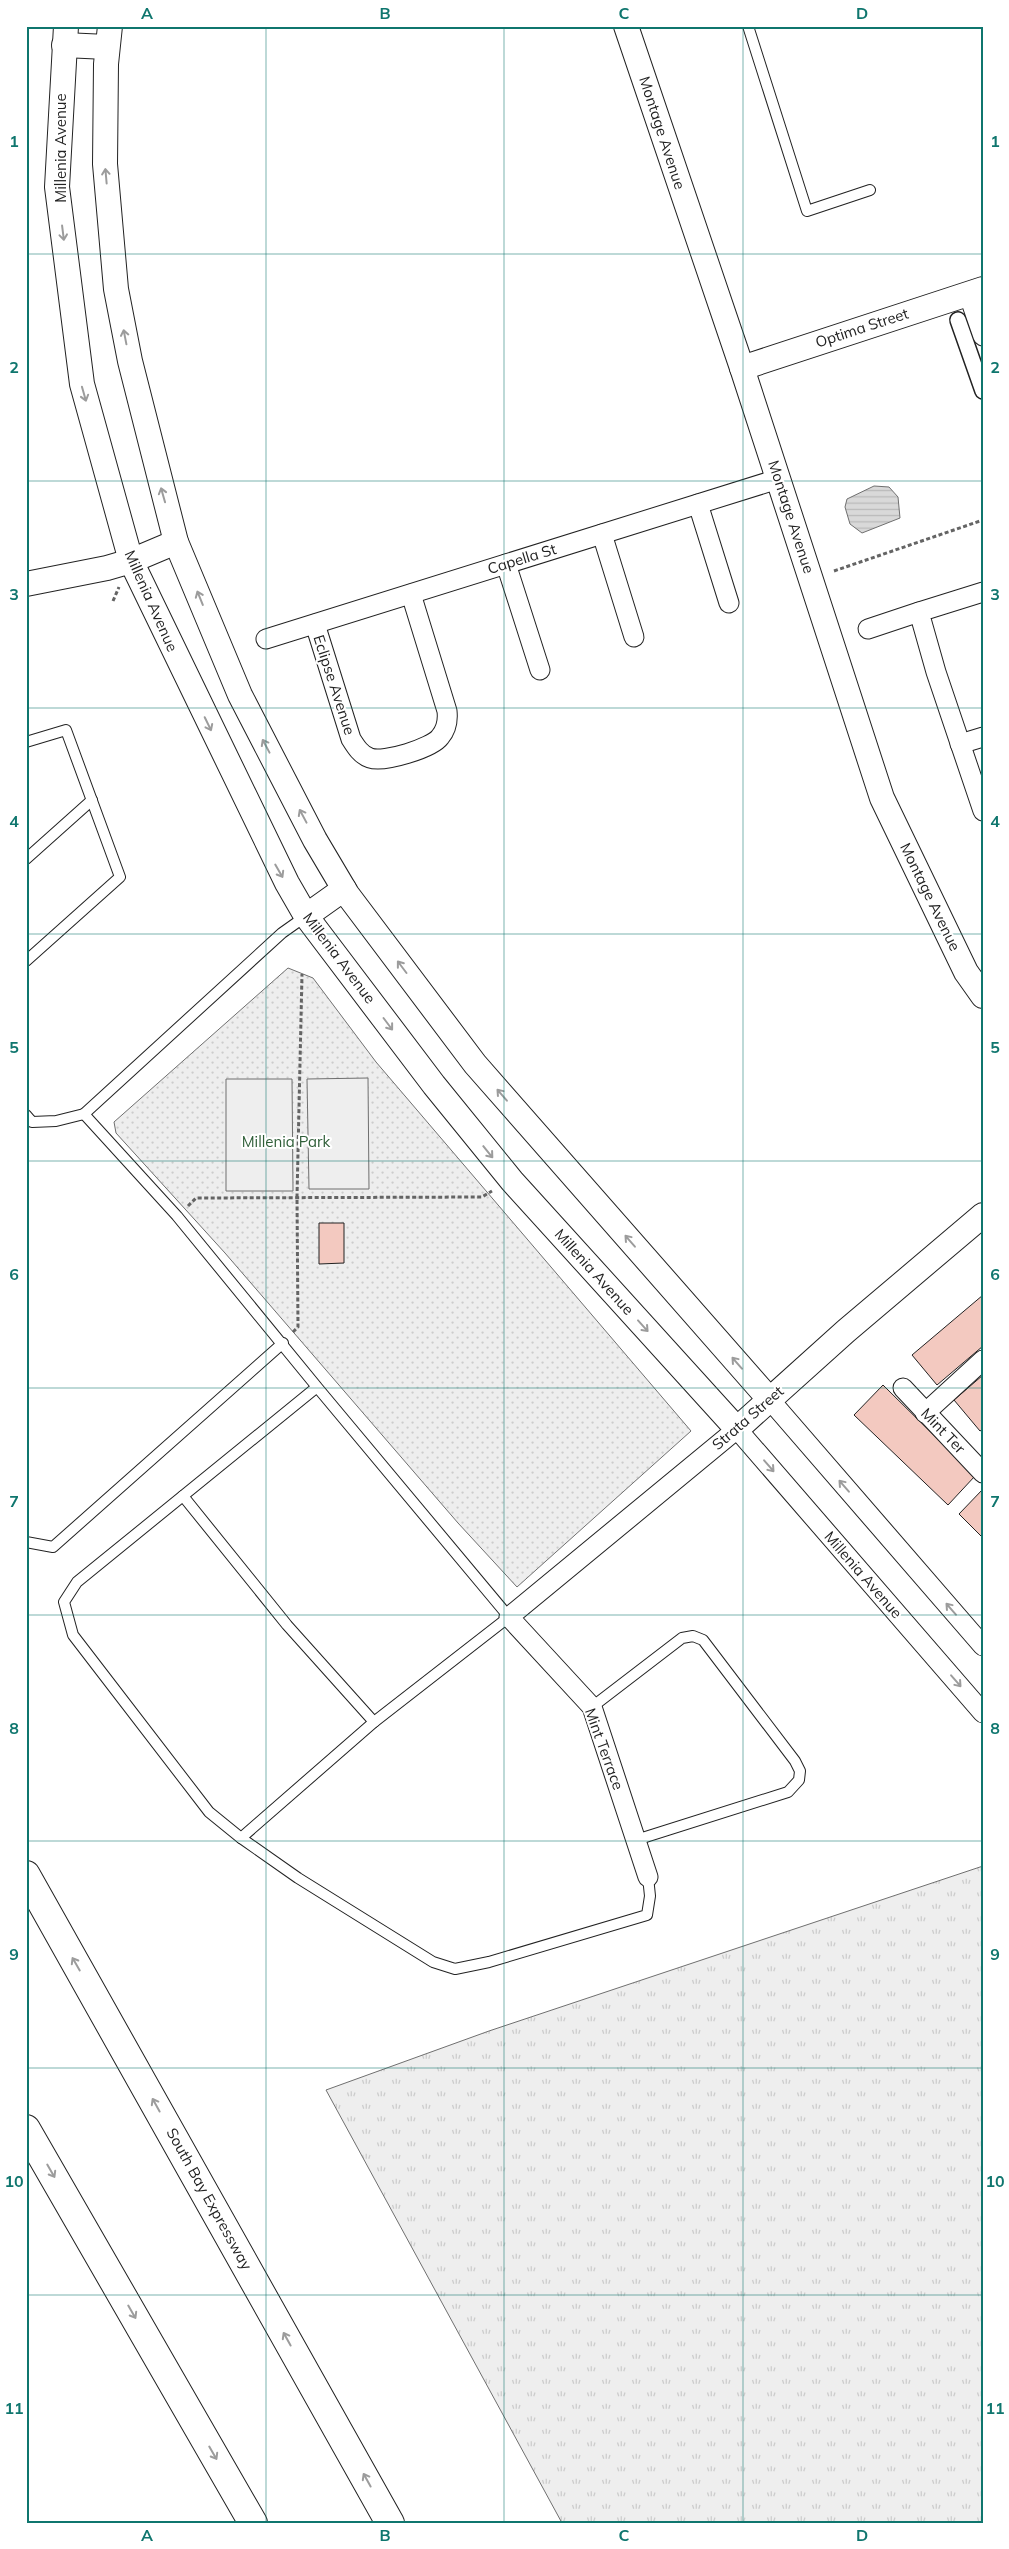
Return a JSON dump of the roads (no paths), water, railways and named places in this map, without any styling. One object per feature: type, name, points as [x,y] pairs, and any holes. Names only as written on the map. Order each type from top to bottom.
[{"type":"highway","name":"South Bay Expressway","points":[[26,1876],[390,2523]]},
{"type":"highway","points":[[26,2129],[253,2523]]},
{"type":"street","name":"Montage Avenue","points":[[626,26],[742,368],[882,798],[966,972],[983,996]]},
{"type":"street","points":[[65,36],[109,37],[105,164],[116,289],[130,361],[176,542],[240,695],[315,840],[344,889],[475,1064],[983,1646]]},
{"type":"street","name":"Millenia Avenue","points":[[65,36],[58,188],[82,384],[131,561],[274,861],[306,916],[434,1085],[512,1181],[737,1429],[983,1713]]},
{"type":"street","name":"Optima Street","points":[[742,368],[976,291]]},
{"type":"street","points":[[976,291],[983,336]]},
{"type":"street","points":[[958,320],[983,391]]},
{"type":"street","name":"Capella St","points":[[266,639],[778,479]]},
{"type":"street","points":[[698,504],[729,603]]},
{"type":"street","points":[[602,534],[634,637]]},
{"type":"street","points":[[26,584],[131,561],[176,542]]},
{"type":"street","points":[[506,564],[540,670]]},
{"type":"street","points":[[868,629],[983,592]]},
{"type":"street","name":"Eclipse Avenue","points":[[315,624],[355,746],[366,756],[378,760],[408,752],[436,742],[444,731],[447,719],[447,709],[411,594]]},
{"type":"street","points":[[919,612],[936,672],[983,811]]},
{"type":"street","points":[[960,744],[983,737]]},
{"type":"street","points":[[306,916],[344,889]]},
{"type":"street","name":"Strata Street","points":[[509,1617],[737,1429],[846,1331],[983,1215]]},
{"type":"street","points":[[925,1413],[983,1360]]},
{"type":"street","name":"Mint Ter","points":[[903,1388],[983,1473]]},
{"type":"street","name":"Mint Terrace","points":[[509,1617],[592,1707],[648,1877]]},
{"type":"lane","points":[[748,26],[807,211],[870,190]]},
{"type":"lane","points":[[26,742],[66,730],[120,877],[26,961]]},
{"type":"lane","points":[[26,859],[92,800]]},
{"type":"lane","points":[[26,1115],[32,1122],[56,1121],[84,1114],[282,933],[306,916]]},
{"type":"lane","points":[[84,1114],[177,1216],[509,1617],[374,1722],[241,1838]]},
{"type":"lane","points":[[26,1542],[53,1547],[283,1343]]},
{"type":"lane","points":[[317,1387],[77,1582],[64,1602],[73,1635],[209,1812],[241,1838],[298,1878],[433,1962],[455,1969],[488,1962],[647,1915],[650,1896],[648,1877]]},
{"type":"lane","points":[[183,1496],[287,1624],[374,1722]]},
{"type":"lane","points":[[592,1707],[682,1638],[698,1637],[703,1640],[795,1761],[800,1771],[799,1780],[788,1792],[636,1840]]},
{"type":"park label","name":"Millenia Park","points":[[286,1142]]}]
